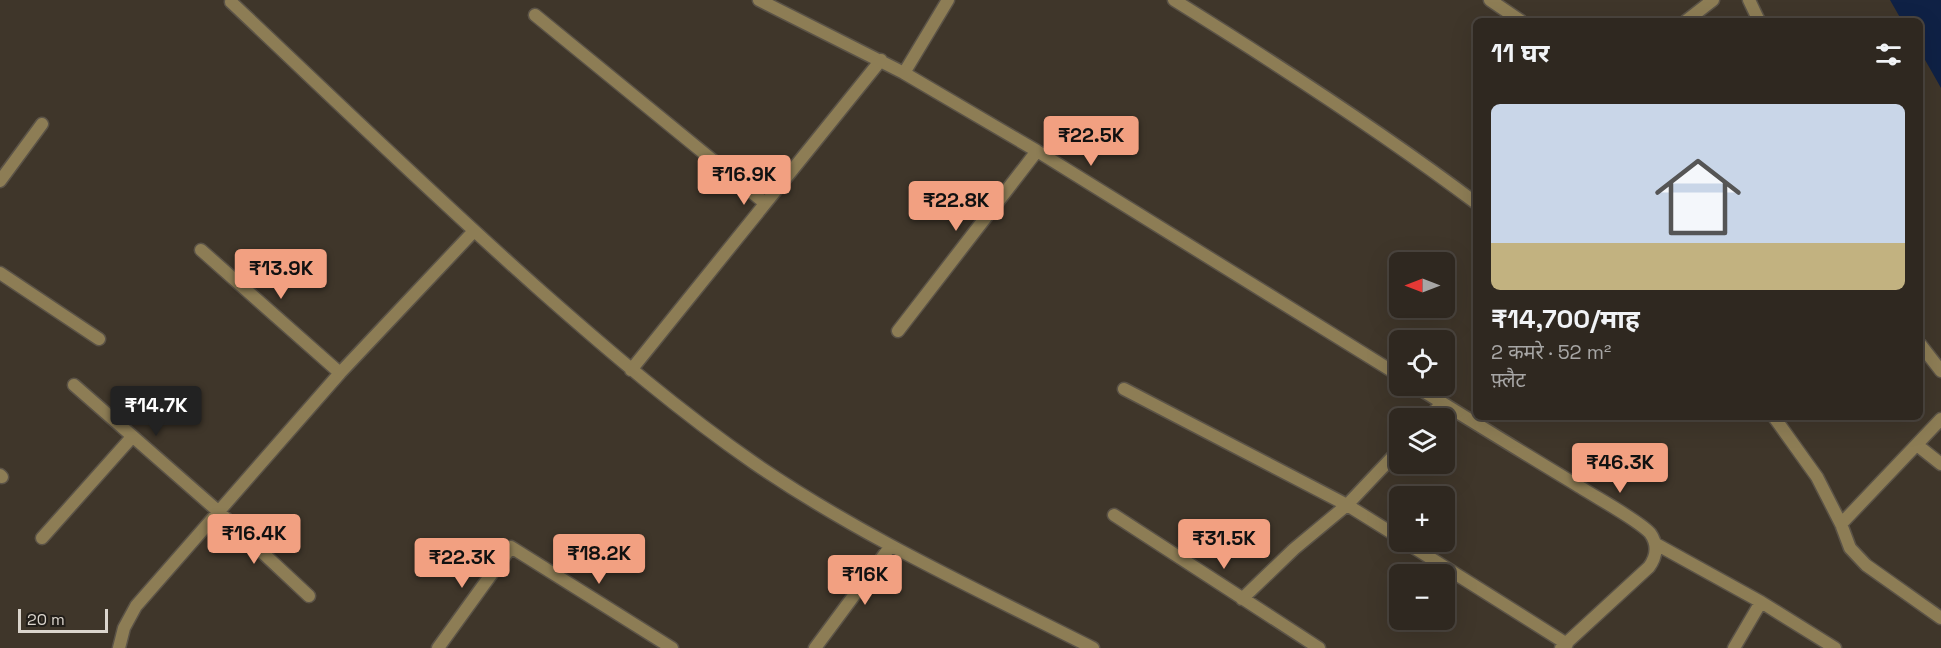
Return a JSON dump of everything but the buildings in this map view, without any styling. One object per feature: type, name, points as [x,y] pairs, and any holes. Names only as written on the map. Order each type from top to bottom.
[{"type":"street","points":[[759,0],[904,73],[1037,151],[1389,369]]},
{"type":"street","points":[[904,73],[948,0]]},
{"type":"street","points":[[1174,0],[1314,88],[1473,201]]},
{"type":"street","points":[[1490,0],[1517,18]]},
{"type":"street","points":[[1690,18],[1713,0]]},
{"type":"street","points":[[1749,0],[1758,18]]},
{"type":"street","points":[[231,2],[474,231],[631,370],[701,425],[756,464],[890,547],[1093,648]]},
{"type":"street","points":[[535,15],[765,203]]},
{"type":"street","points":[[631,370],[881,60]]},
{"type":"street","points":[[0,181],[42,124]]},
{"type":"street","points":[[898,331],[1037,151]]},
{"type":"street","points":[[119,648],[124,628],[136,606],[340,373],[474,231]]},
{"type":"street","points":[[201,250],[340,373]]},
{"type":"street","points":[[0,273],[99,339]]},
{"type":"street","points":[[1923,348],[1941,371]]},
{"type":"street","points":[[74,385],[219,512],[309,596]]},
{"type":"street","points":[[1124,389],[1347,505],[1389,531]]},
{"type":"street","points":[[1420,552],[1564,646],[1644,573],[1654,561],[1656,544],[1651,534],[1635,522],[1431,396]]},
{"type":"street","points":[[1437,408],[1442,403]]},
{"type":"street","points":[[1841,524],[1941,419]]},
{"type":"street","points":[[1776,420],[1817,477],[1841,524],[1850,548],[1866,565],[1941,618]]},
{"type":"street","points":[[42,538],[132,437]]},
{"type":"street","points":[[1917,445],[1941,464]]},
{"type":"street","points":[[1242,599],[1294,549],[1347,505],[1389,460]]},
{"type":"street","points":[[1114,515],[1319,648]]},
{"type":"street","points":[[1656,544],[1761,602],[1835,648]]},
{"type":"street","points":[[438,648],[511,547],[672,648]]},
{"type":"street","points":[[815,648],[890,547]]},
{"type":"street","points":[[1734,648],[1761,602]]},
{"type":"water","points":[[1890,0],[1941,0],[1941,88],[1923,56],[1923,18],[1900,18]]}]
